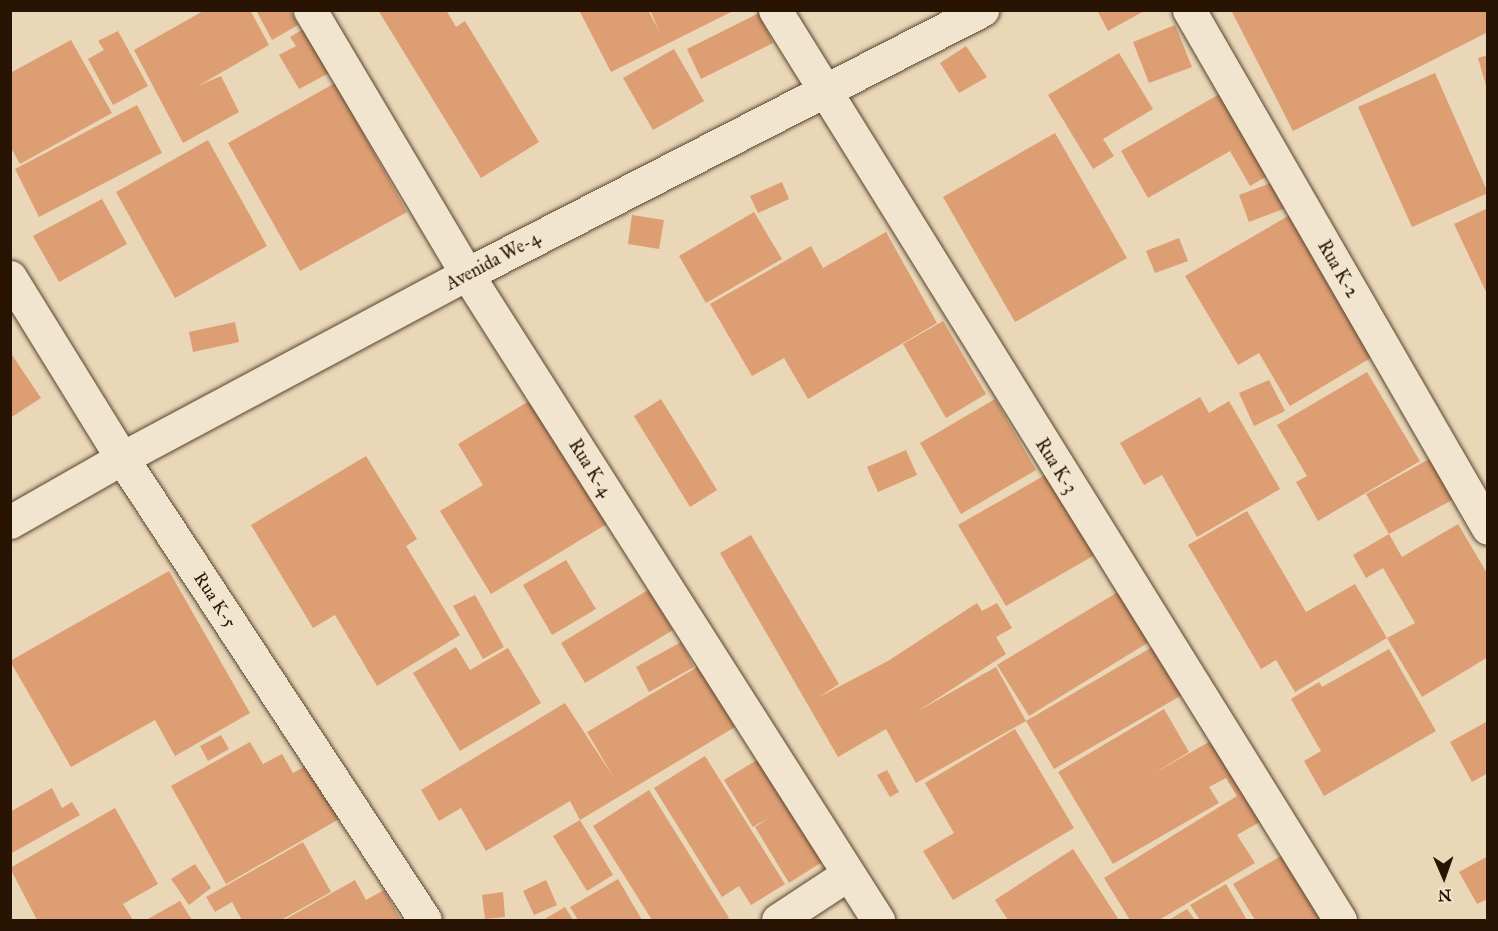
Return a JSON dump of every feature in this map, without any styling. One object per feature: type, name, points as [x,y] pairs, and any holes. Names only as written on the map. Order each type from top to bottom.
[{"type":"street","name":"Rua K-4","points":[[310,10],[467,274],[878,921]]},
{"type":"street","name":"Rua K-3","points":[[775,10],[821,90],[1340,921]]},
{"type":"street","name":"Avenida We-4","points":[[10,522],[122,458],[467,274],[821,90],[982,10]]},
{"type":"street","name":"Rua K-2","points":[[1189,10],[1488,528]]},
{"type":"street","name":"Rua K-5","points":[[10,277],[122,458],[425,921]]},
{"type":"street","points":[[778,921],[848,874]]},
{"type":"building","points":[[205,10],[250,10],[269,45],[198,86],[221,76],[239,112],[183,143],[134,50]]},
{"type":"building","points":[[256,10],[290,10],[298,25],[272,40]]},
{"type":"building","points":[[378,10],[446,10],[456,27],[465,21],[539,142],[481,178]]},
{"type":"building","points":[[579,10],[648,10],[660,33],[650,10],[735,10],[611,72]]},
{"type":"building","points":[[1097,10],[1146,10],[1108,31]]},
{"type":"building","points":[[1231,10],[1488,10],[1488,32],[1293,131]]},
{"type":"building","points":[[759,13],[773,43],[701,79],[687,49]]},
{"type":"building","points":[[1175,25],[1192,67],[1149,83],[1133,42]]},
{"type":"building","points":[[305,28],[329,73],[299,89],[279,55],[296,46],[290,37]]},
{"type":"building","points":[[118,31],[148,86],[113,105],[88,59],[104,50],[98,41]]},
{"type":"building","points":[[71,40],[112,113],[20,164],[10,146],[10,73]]},
{"type":"building","points":[[966,46],[987,77],[959,93],[940,63]]},
{"type":"building","points":[[674,49],[704,101],[653,130],[623,78]]},
{"type":"building","points":[[1119,53],[1153,109],[1103,139],[1114,156],[1093,169],[1048,95]]},
{"type":"building","points":[[1488,55],[1488,89],[1487,89],[1478,58]]},
{"type":"building","points":[[1435,73],[1488,193],[1412,227],[1358,107]]},
{"type":"building","points":[[335,83],[407,212],[300,271],[228,143]]},
{"type":"building","points":[[1221,93],[1269,175],[1250,186],[1230,151],[1148,198],[1121,151]]},
{"type":"building","points":[[137,105],[162,153],[39,217],[15,169]]},
{"type":"building","points":[[1055,133],[1127,258],[1015,322],[943,197]]},
{"type":"building","points":[[208,140],[267,246],[175,298],[116,192]]},
{"type":"building","points":[[1276,181],[1286,208],[1249,222],[1239,195]]},
{"type":"building","points":[[782,182],[789,199],[758,213],[750,196]]},
{"type":"building","points":[[102,199],[127,244],[59,282],[33,236]]},
{"type":"building","points":[[1488,208],[1488,296],[1454,224]]},
{"type":"building","points":[[754,212],[782,259],[706,303],[679,256]]},
{"type":"building","points":[[632,215],[664,220],[659,249],[628,244]]},
{"type":"building","points":[[1290,215],[1374,356],[1290,406],[1259,353],[1238,365],[1185,276]]},
{"type":"building","points":[[886,232],[937,323],[808,399],[784,358],[752,376],[710,304],[811,246],[823,268]]},
{"type":"building","points":[[1179,238],[1188,261],[1155,273],[1146,251]]},
{"type":"building","points":[[943,321],[986,394],[946,418],[903,344]]},
{"type":"building","points":[[235,322],[239,342],[193,352],[189,332]]},
{"type":"building","points":[[10,352],[41,398],[10,418]]},
{"type":"building","points":[[1367,372],[1420,461],[1318,521],[1296,482],[1307,476],[1277,425]]},
{"type":"building","points":[[1269,380],[1285,411],[1254,426],[1239,393]]},
{"type":"building","points":[[1200,397],[1209,413],[1229,401],[1280,489],[1197,537],[1162,475],[1144,485],[1120,443]]},
{"type":"building","points":[[534,398],[610,522],[491,594],[440,511],[483,485],[458,444]]},
{"type":"building","points":[[661,399],[717,490],[690,507],[634,416]]},
{"type":"building","points":[[995,399],[1036,470],[961,514],[920,443]]},
{"type":"building","points":[[906,450],[917,475],[878,492],[867,467]]},
{"type":"building","points":[[366,456],[417,539],[406,546],[460,635],[377,686],[335,615],[313,628],[251,525]]},
{"type":"building","points":[[1431,458],[1454,499],[1389,534],[1366,494]]},
{"type":"building","points":[[1054,470],[1100,552],[1006,606],[958,525]]},
{"type":"building","points":[[1247,511],[1306,612],[1355,584],[1387,638],[1295,692],[1276,660],[1261,669],[1188,545]]},
{"type":"building","points":[[1458,524],[1488,575],[1488,657],[1422,697],[1387,638],[1415,623],[1383,568],[1366,578],[1353,555],[1389,534],[1402,557]]},
{"type":"building","points":[[751,535],[839,684],[819,697],[888,661],[977,603],[982,611],[997,603],[1012,628],[996,637],[1006,654],[918,711],[996,667],[1026,721],[916,783],[886,729],[838,757],[720,553]]},
{"type":"building","points":[[566,560],[596,609],[552,635],[523,585]]},
{"type":"building","points":[[169,571],[250,713],[175,756],[155,720],[71,767],[10,661]]},
{"type":"building","points":[[648,590],[673,630],[585,683],[561,643]]},
{"type":"building","points":[[1118,592],[1149,642],[1029,716],[997,665]]},
{"type":"building","points":[[475,595],[504,647],[483,659],[453,606]]},
{"type":"building","points":[[681,642],[694,667],[649,692],[636,667]]},
{"type":"building","points":[[1154,646],[1182,695],[1054,769],[1026,721]]},
{"type":"building","points":[[456,647],[470,670],[508,648],[541,703],[460,751],[413,673]]},
{"type":"building","points":[[1389,649],[1436,731],[1324,796],[1304,761],[1321,751],[1291,699],[1319,682],[1322,687]]},
{"type":"building","points":[[699,666],[735,727],[580,820],[570,801],[486,851],[461,808],[439,821],[421,790],[565,703],[614,778],[587,732]]},
{"type":"building","points":[[1164,709],[1189,752],[1151,775],[1216,738],[1265,819],[1237,835],[1255,863],[1159,920],[1130,920],[1104,878],[1237,796],[1226,778],[1209,787],[1219,803],[1113,864],[1058,772]]},
{"type":"building","points":[[1488,721],[1488,773],[1472,782],[1450,742]]},
{"type":"building","points":[[1015,729],[1074,828],[953,900],[923,851],[954,833],[925,783]]},
{"type":"building","points":[[221,735],[229,749],[208,761],[200,746]]},
{"type":"building","points":[[250,742],[263,764],[282,754],[293,773],[316,760],[346,815],[226,884],[171,786]]},
{"type":"building","points":[[705,756],[785,884],[751,905],[739,886],[722,897],[654,788]]},
{"type":"building","points":[[762,757],[827,859],[789,883],[755,827],[770,817],[753,827],[724,780]]},
{"type":"building","points":[[887,770],[899,792],[890,797],[877,775]]},
{"type":"building","points":[[52,788],[62,808],[72,802],[80,815],[10,854],[10,812]]},
{"type":"building","points":[[649,790],[729,918],[725,920],[652,920],[593,826]]},
{"type":"building","points":[[115,808],[158,884],[123,904],[133,920],[37,920],[10,868]]},
{"type":"building","points":[[580,820],[613,875],[587,891],[553,836]]},
{"type":"building","points":[[303,842],[331,892],[281,920],[242,920],[232,902],[215,912],[206,897]]},
{"type":"building","points":[[1073,849],[1119,920],[1008,920],[995,900]]},
{"type":"building","points":[[1288,852],[1328,920],[1255,920],[1233,884]]},
{"type":"building","points":[[1488,856],[1488,899],[1477,904],[1459,872]]},
{"type":"building","points":[[195,864],[211,888],[189,905],[171,879]]},
{"type":"building","points":[[618,879],[642,920],[578,920],[570,907]]},
{"type":"building","points":[[355,880],[366,900],[384,890],[401,920],[284,920]]},
{"type":"building","points":[[546,880],[557,905],[534,915],[523,891]]},
{"type":"building","points":[[1226,884],[1247,920],[1200,920],[1190,905]]},
{"type":"building","points":[[503,892],[505,917],[485,919],[482,895]]},
{"type":"building","points":[[180,901],[192,920],[146,920]]},
{"type":"building","points":[[565,907],[573,920],[543,920]]},
{"type":"building","points":[[1187,909],[1195,920],[1169,920]]}]
